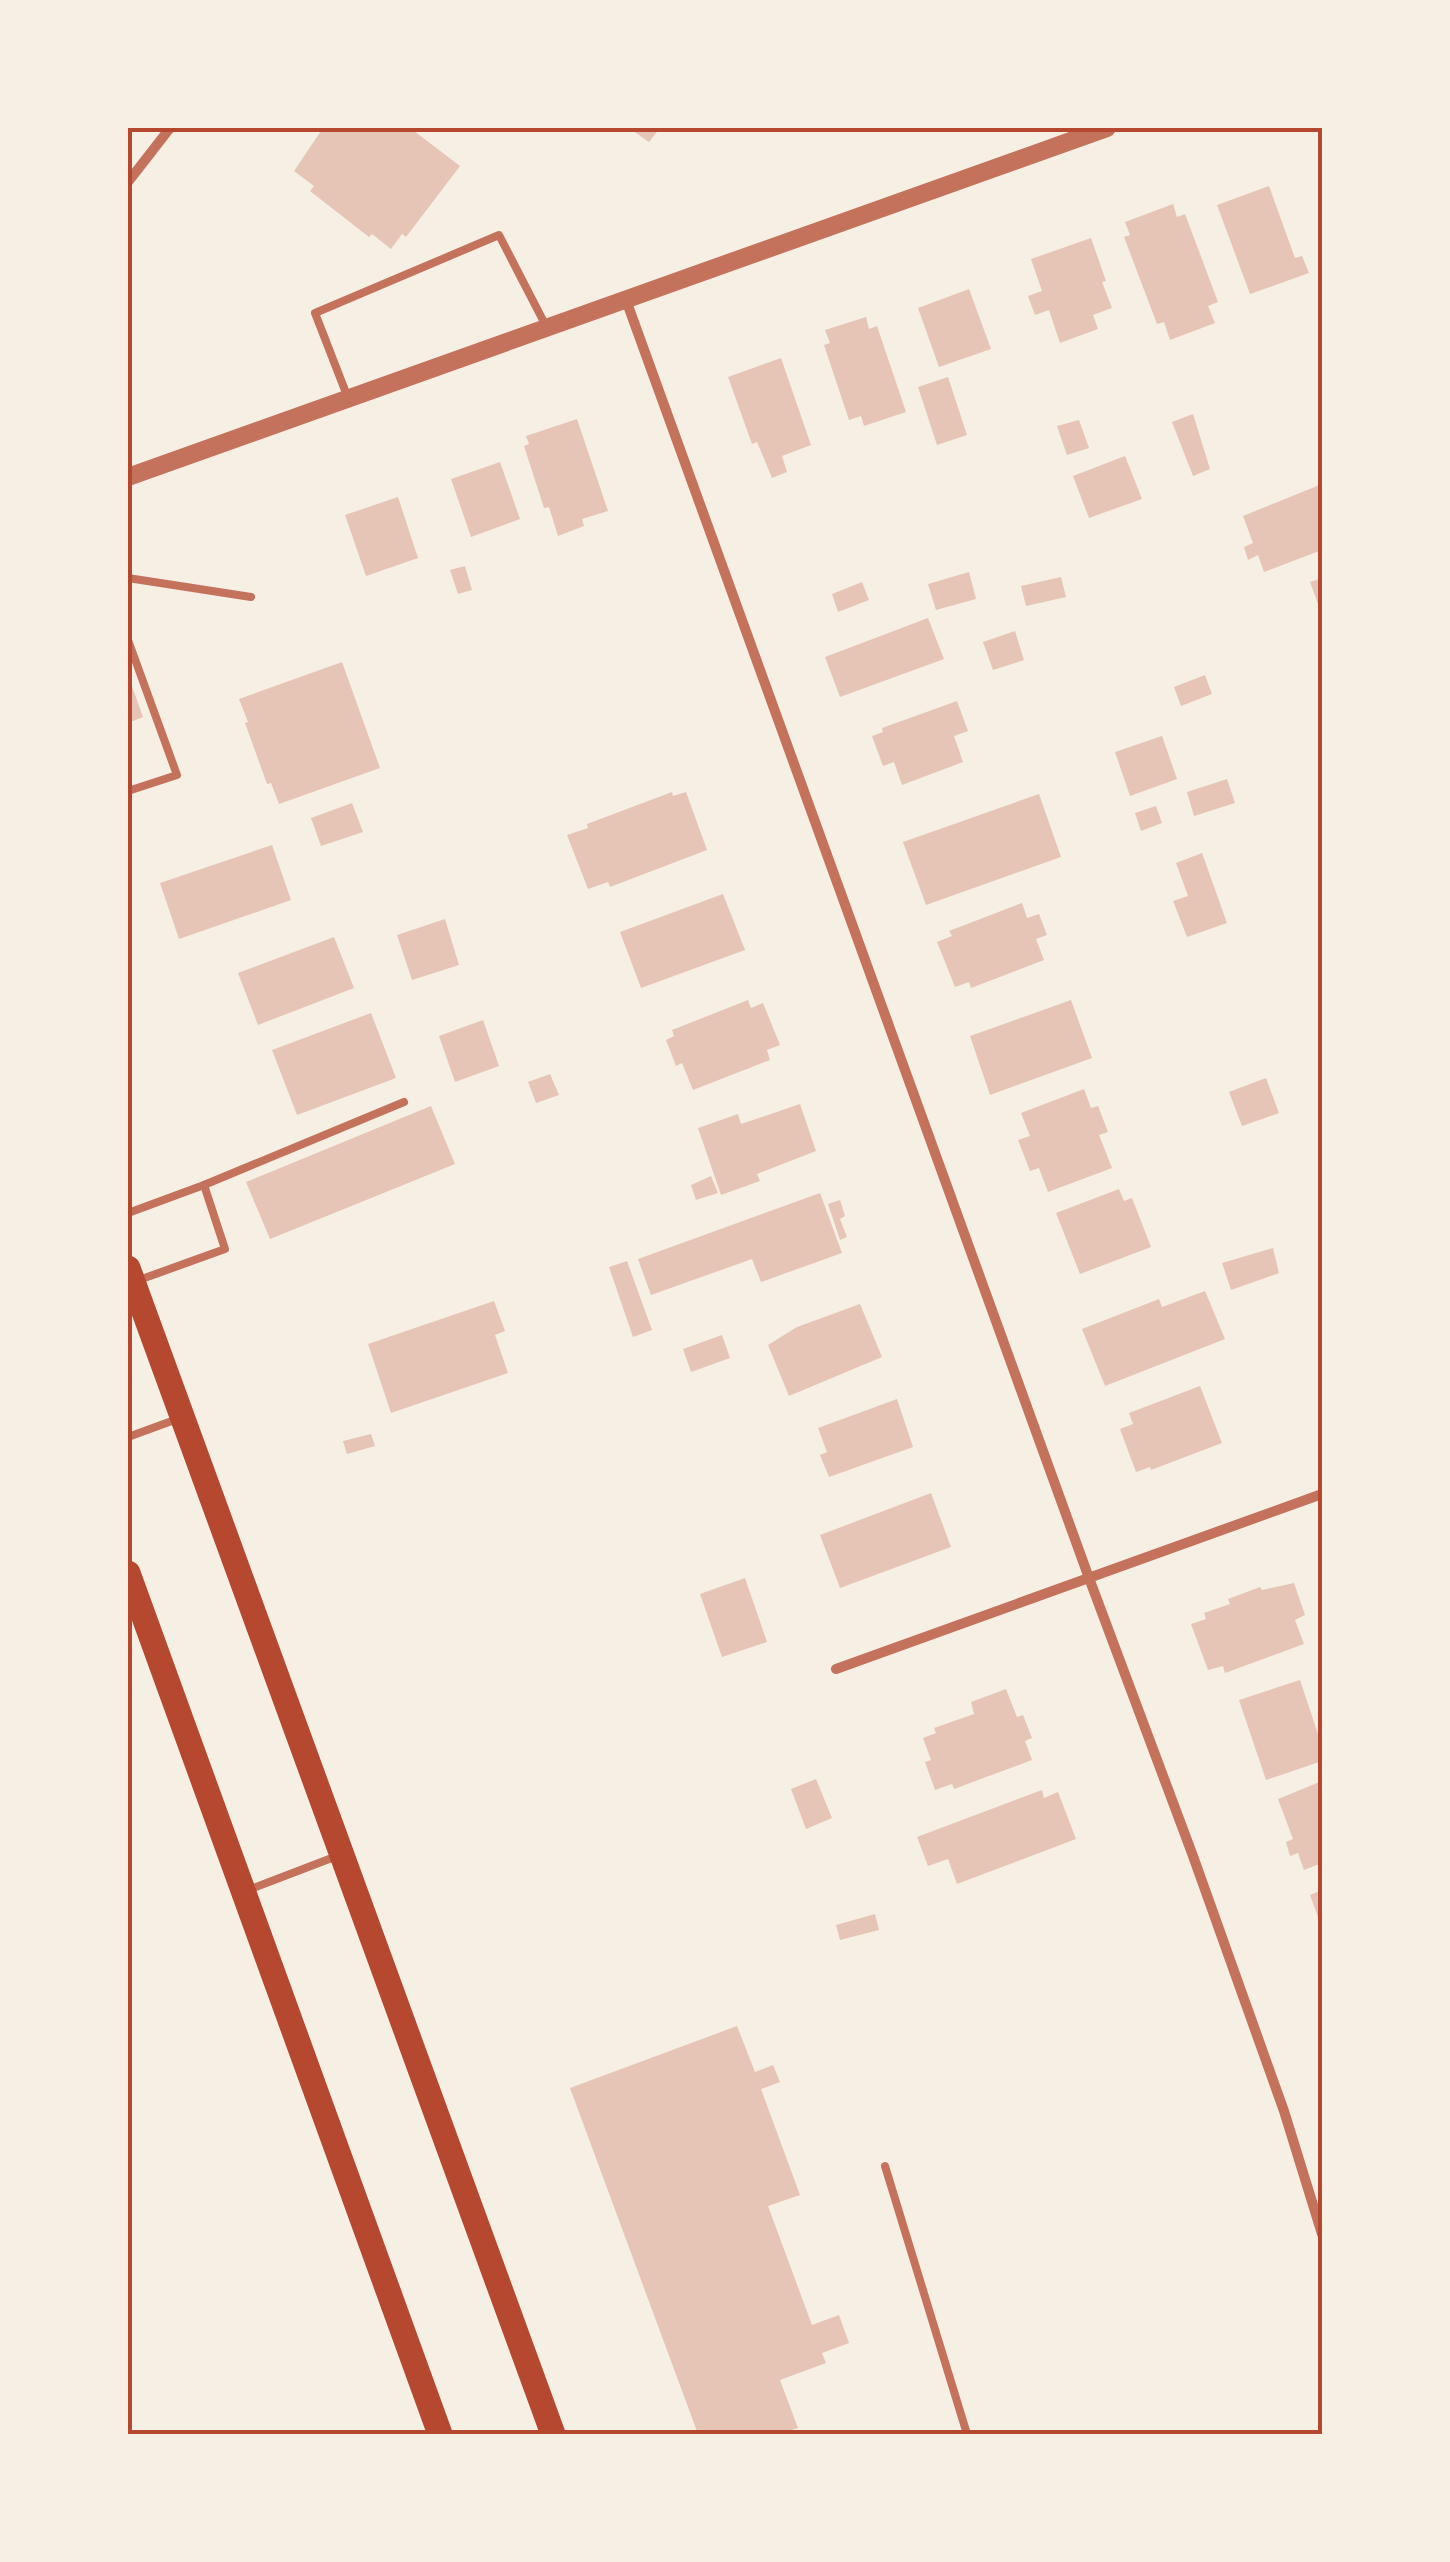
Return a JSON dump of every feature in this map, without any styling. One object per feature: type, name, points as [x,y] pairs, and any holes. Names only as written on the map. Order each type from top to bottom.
[{"type":"main road","points":[[130,1275],[554,2434]]},
{"type":"main road","points":[[128,1574],[440,2434]]},
{"type":"street","points":[[128,182],[170,128]]},
{"type":"street","points":[[128,477],[1106,128]]},
{"type":"street","points":[[626,300],[1088,1578],[1193,1856],[1284,2111],[1322,2234]]},
{"type":"street","points":[[836,1669],[1322,1494]]},
{"type":"lane","points":[[348,398],[315,313],[499,235],[548,328]]},
{"type":"lane","points":[[128,578],[252,597]]},
{"type":"lane","points":[[128,640],[177,774],[128,791]]},
{"type":"lane","points":[[128,674],[139,670]]},
{"type":"lane","points":[[128,1213],[404,1102]]},
{"type":"lane","points":[[130,1275],[225,1249],[204,1185]]},
{"type":"lane","points":[[128,1437],[182,1417]]},
{"type":"lane","points":[[244,1892],[343,1854]]},
{"type":"lane","points":[[885,2166],[967,2434]]},
{"type":"building","points":[[323,128],[410,128],[460,166],[406,237],[402,234],[391,249],[372,234],[369,237],[310,191],[314,186],[294,171]]},
{"type":"building","points":[[629,128],[660,128],[649,142]]},
{"type":"building","points":[[1269,186],[1295,258],[1302,256],[1309,273],[1250,294],[1217,205]]},
{"type":"building","points":[[1173,204],[1177,217],[1185,214],[1218,302],[1208,306],[1215,323],[1170,340],[1164,322],[1157,324],[1124,237],[1130,235],[1125,222]]},
{"type":"building","points":[[1091,238],[1112,308],[1093,315],[1098,329],[1060,343],[1049,310],[1035,315],[1028,296],[1042,291],[1031,259]]},
{"type":"building","points":[[969,289],[991,349],[939,367],[918,308]]},
{"type":"building","points":[[866,317],[869,329],[877,326],[906,412],[864,426],[861,416],[849,420],[824,345],[830,343],[825,330]]},
{"type":"building","points":[[781,358],[811,445],[782,456],[787,472],[772,478],[757,442],[752,444],[728,377]]},
{"type":"building","points":[[948,377],[967,435],[937,445],[918,387]]},
{"type":"building","points":[[1193,414],[1210,469],[1193,476],[1172,422]]},
{"type":"building","points":[[577,419],[608,511],[582,519],[584,526],[558,536],[549,507],[544,508],[524,446],[529,444],[526,436]]},
{"type":"building","points":[[1079,420],[1089,448],[1067,455],[1057,426]]},
{"type":"building","points":[[1125,456],[1142,499],[1089,518],[1073,476]]},
{"type":"building","points":[[500,462],[520,519],[471,537],[451,479]]},
{"type":"building","points":[[1322,484],[1322,550],[1264,572],[1258,555],[1248,560],[1244,547],[1253,543],[1243,516]]},
{"type":"building","points":[[398,497],[418,558],[366,576],[345,515]]},
{"type":"building","points":[[465,566],[472,590],[458,594],[450,570]]},
{"type":"building","points":[[969,572],[976,599],[936,610],[928,584]]},
{"type":"building","points":[[1061,577],[1066,597],[1026,606],[1021,586]]},
{"type":"building","points":[[1322,578],[1322,603],[1318,604],[1310,582]]},
{"type":"building","points":[[862,582],[869,600],[838,612],[832,594]]},
{"type":"building","points":[[928,618],[944,659],[840,697],[825,657]]},
{"type":"building","points":[[1015,631],[1024,660],[993,670],[983,642]]},
{"type":"building","points":[[342,662],[380,768],[279,804],[271,783],[267,784],[239,699]]},
{"type":"building","points":[[128,675],[143,717],[128,723]]},
{"type":"building","points":[[1205,675],[1212,694],[1181,706],[1174,687]]},
{"type":"building","points":[[957,701],[968,731],[954,736],[963,762],[902,785],[894,762],[883,766],[872,736],[883,732],[882,728]]},
{"type":"building","points":[[1162,736],[1177,779],[1130,796],[1115,752]]},
{"type":"building","points":[[1227,779],[1235,803],[1194,816],[1187,792]]},
{"type":"building","points":[[672,792],[673,796],[686,792],[707,850],[610,887],[608,882],[588,889],[567,835]]},
{"type":"building","points":[[1039,794],[1061,857],[926,905],[903,842]]},
{"type":"building","points":[[352,803],[363,832],[321,846],[311,818]]},
{"type":"building","points":[[1156,806],[1162,823],[1141,831],[1135,813]]},
{"type":"building","points":[[272,845],[291,900],[179,939],[160,883]]},
{"type":"building","points":[[1202,853],[1227,923],[1187,937],[1173,901],[1188,896],[1176,863]]},
{"type":"building","points":[[723,894],[745,950],[641,988],[620,932]]},
{"type":"building","points":[[1022,903],[1027,918],[1039,914],[1047,935],[1036,939],[1044,960],[971,988],[969,982],[955,987],[937,942],[952,936],[949,931]]},
{"type":"building","points":[[445,919],[459,965],[412,980],[397,935]]},
{"type":"building","points":[[334,937],[354,988],[258,1025],[238,973]]},
{"type":"building","points":[[748,1000],[751,1008],[763,1003],[780,1045],[767,1050],[770,1060],[693,1090],[682,1063],[676,1066],[666,1040],[674,1036],[672,1030]]},
{"type":"building","points":[[1071,1000],[1092,1058],[990,1095],[970,1036]]},
{"type":"building","points":[[371,1013],[396,1078],[297,1115],[272,1050]]},
{"type":"building","points":[[483,1020],[499,1066],[455,1082],[439,1036]]},
{"type":"building","points":[[550,1074],[559,1095],[536,1103],[528,1082]]},
{"type":"building","points":[[1266,1078],[1279,1113],[1242,1126],[1229,1092]]},
{"type":"building","points":[[1084,1089],[1091,1108],[1098,1106],[1108,1132],[1099,1135],[1112,1168],[1048,1192],[1039,1168],[1030,1171],[1018,1140],[1030,1136],[1021,1113]]},
{"type":"building","points":[[800,1104],[816,1151],[757,1174],[760,1181],[721,1195],[698,1128],[738,1114],[741,1124]]},
{"type":"building","points":[[431,1106],[455,1164],[270,1239],[246,1182]]},
{"type":"building","points":[[711,1176],[718,1193],[696,1200],[691,1185]]},
{"type":"building","points":[[1119,1189],[1124,1201],[1132,1198],[1151,1247],[1080,1274],[1056,1213]]},
{"type":"building","points":[[820,1193],[842,1253],[761,1282],[752,1259],[651,1295],[638,1259]]},
{"type":"building","points":[[840,1200],[845,1216],[840,1219],[847,1237],[840,1240],[828,1204]]},
{"type":"building","points":[[1273,1248],[1279,1273],[1231,1290],[1222,1263]]},
{"type":"building","points":[[627,1261],[652,1330],[633,1337],[609,1267]]},
{"type":"building","points":[[1205,1291],[1225,1339],[1105,1386],[1082,1329],[1159,1299],[1162,1307]]},
{"type":"building","points":[[494,1301],[505,1331],[495,1335],[508,1373],[391,1413],[368,1344]]},
{"type":"building","points":[[860,1304],[882,1357],[789,1396],[768,1345],[797,1327]]},
{"type":"building","points":[[722,1335],[730,1358],[691,1372],[683,1349]]},
{"type":"building","points":[[1200,1386],[1222,1443],[1136,1472],[1120,1429],[1133,1424],[1129,1413]]},
{"type":"building","points":[[897,1399],[913,1447],[829,1477],[820,1455],[827,1452],[818,1428]]},
{"type":"building","points":[[371,1434],[375,1446],[347,1454],[343,1441]]},
{"type":"building","points":[[931,1493],[951,1547],[840,1588],[820,1535]]},
{"type":"building","points":[[745,1578],[767,1642],[722,1657],[700,1594]]},
{"type":"building","points":[[1294,1583],[1305,1615],[1295,1620],[1304,1644],[1225,1673],[1223,1666],[1208,1670],[1191,1624],[1206,1619],[1204,1613],[1230,1604],[1228,1599],[1260,1587],[1262,1590]]},
{"type":"building","points":[[1300,1680],[1322,1746],[1322,1761],[1266,1780],[1239,1700]]},
{"type":"building","points":[[1006,1689],[1017,1717],[1023,1715],[1032,1738],[1025,1741],[1032,1760],[954,1789],[952,1784],[935,1790],[925,1762],[931,1760],[923,1738],[936,1733],[934,1728],[974,1714],[971,1702]]},
{"type":"building","points":[[816,1779],[832,1818],[806,1829],[791,1789]]},
{"type":"building","points":[[1322,1781],[1322,1863],[1304,1870],[1298,1853],[1290,1856],[1286,1842],[1293,1839],[1278,1799]]},
{"type":"building","points":[[1042,1790],[1044,1798],[1058,1792],[1076,1839],[957,1884],[948,1859],[928,1866],[917,1837]]},
{"type":"building","points":[[1322,1890],[1322,1928],[1310,1895]]},
{"type":"building","points":[[875,1914],[879,1930],[840,1940],[836,1925]]},
{"type":"building","points":[[737,2026],[755,2072],[773,2065],[780,2082],[761,2089],[800,2195],[768,2206],[812,2325],[839,2315],[849,2343],[822,2353],[826,2363],[780,2380],[798,2428],[778,2434],[698,2434],[570,2088]]}]
